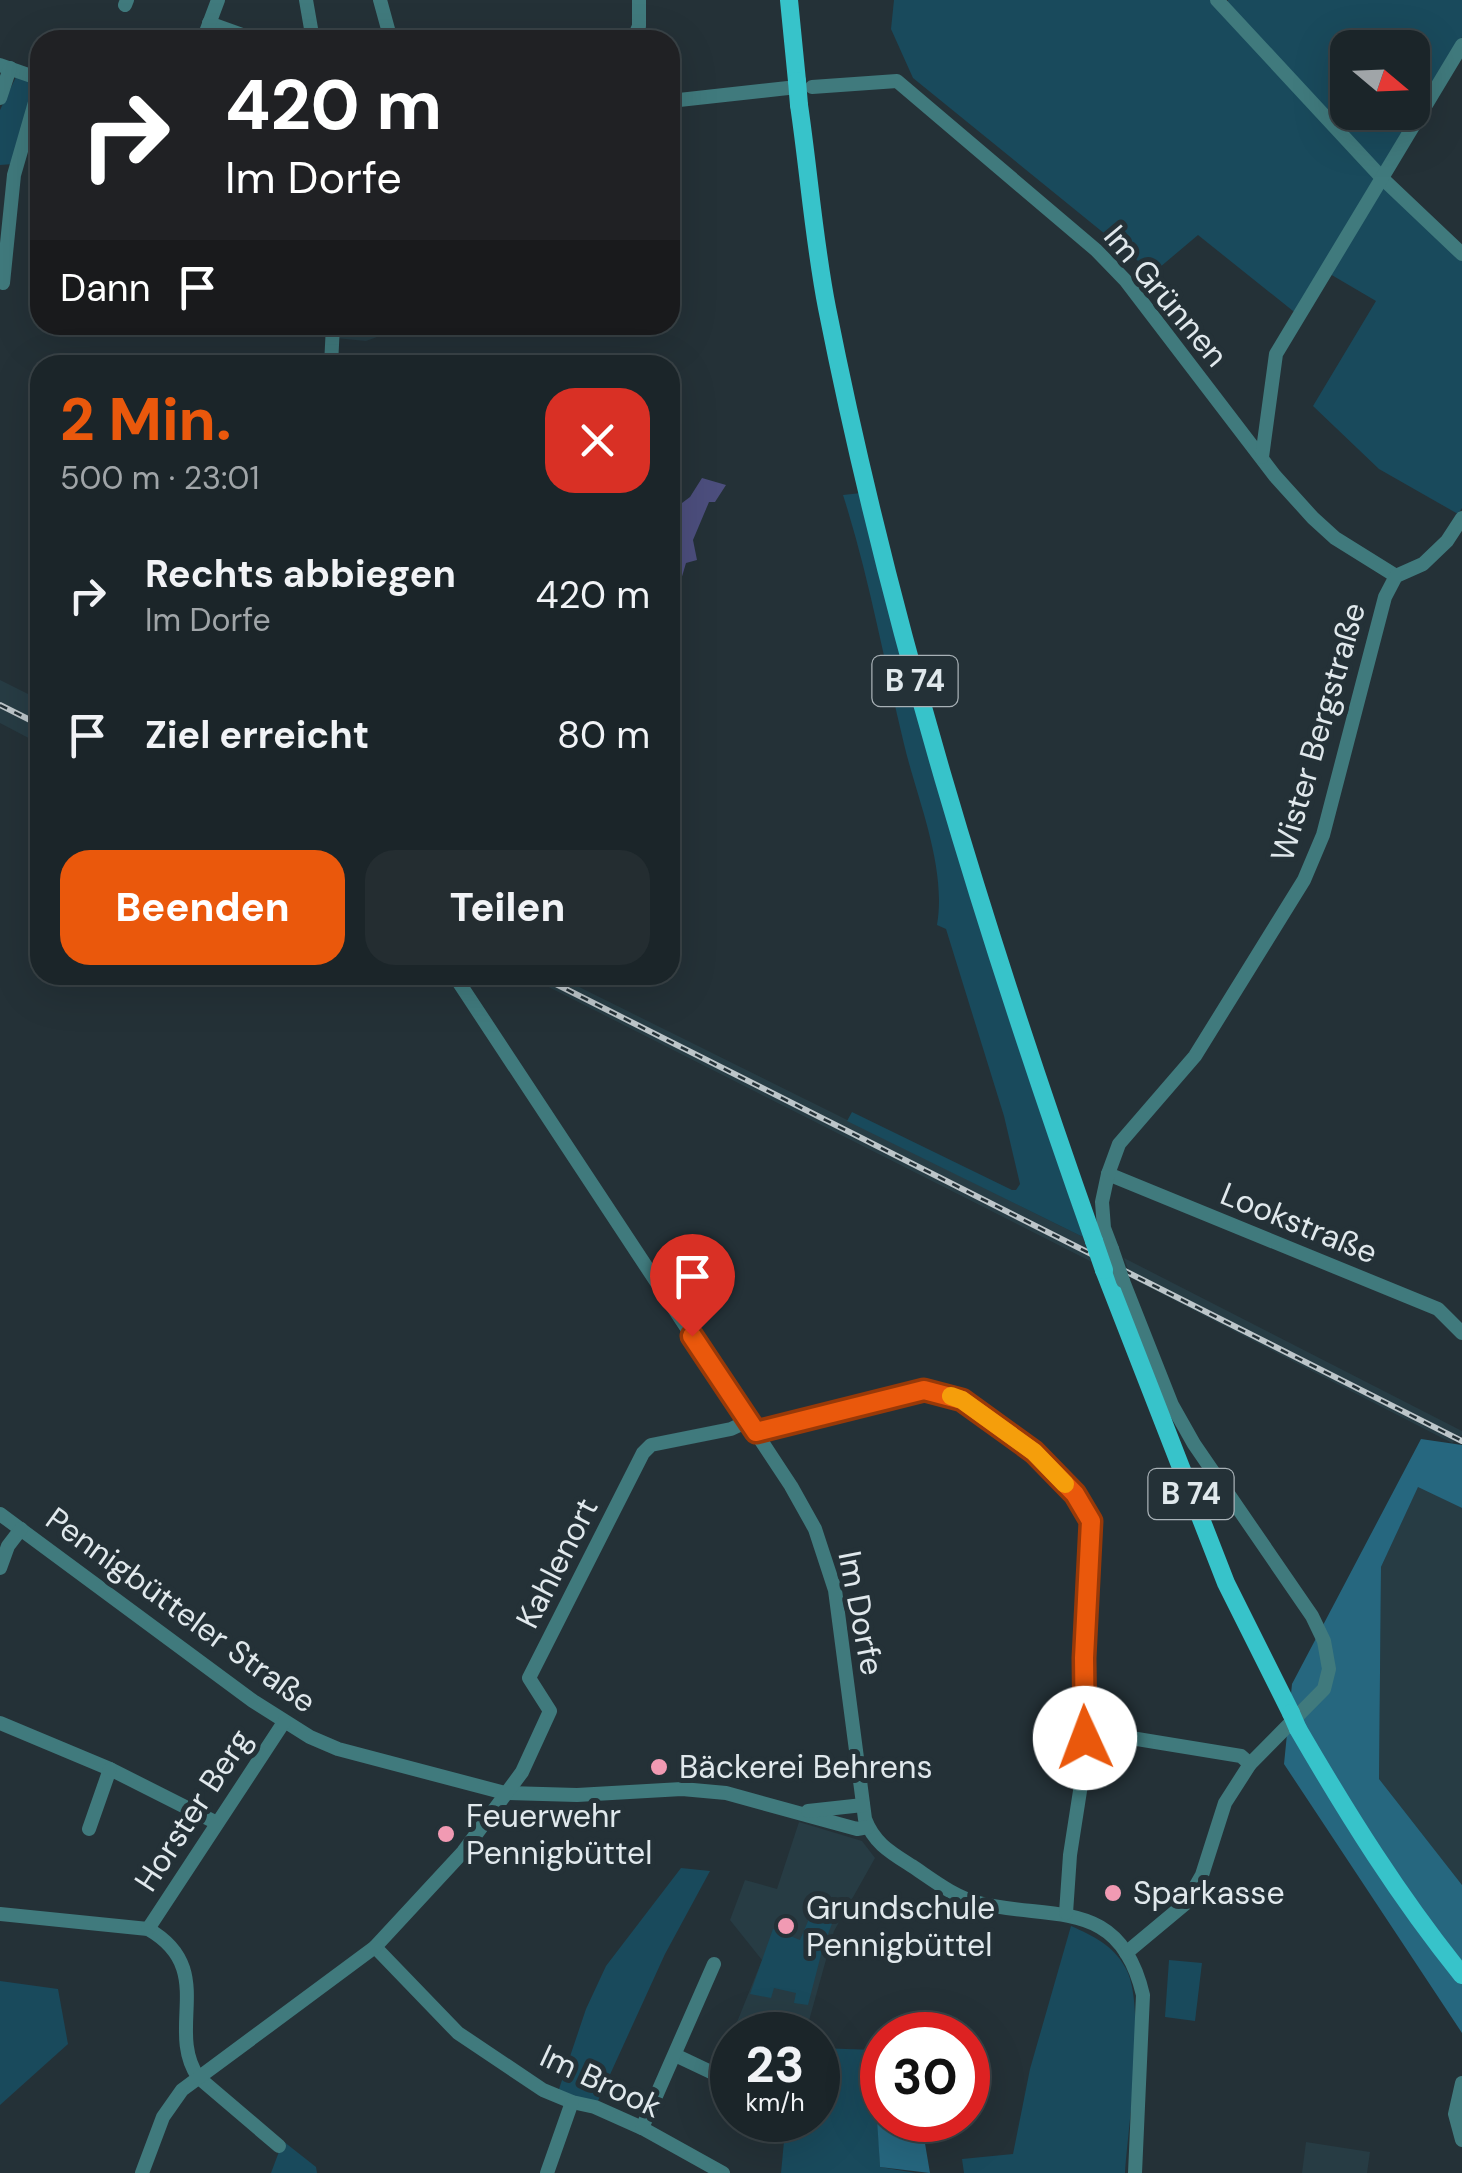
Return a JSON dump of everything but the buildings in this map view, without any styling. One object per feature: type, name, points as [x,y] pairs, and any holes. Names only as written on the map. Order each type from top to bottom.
[{"type":"main road","name":"B 74","points":[[789,0],[826,304],[872,519],[962,845],[1030,1060],[1104,1270],[1226,1583],[1294,1721],[1360,1837],[1462,1975]]},
{"type":"street","points":[[207,30],[218,0]]},
{"type":"street","points":[[306,0],[311,30]]},
{"type":"street","points":[[380,0],[388,30]]},
{"type":"street","points":[[637,30],[639,0]]},
{"type":"street","points":[[1218,0],[1383,178],[1462,254]]},
{"type":"street","points":[[209,23],[228,30]]},
{"type":"street","points":[[1262,457],[1276,354],[1462,45]]},
{"type":"street","points":[[0,98],[5,66],[30,77]]},
{"type":"street","name":"Im Grünnen","points":[[680,99],[799,85],[897,81],[1096,250],[1126,280],[1312,518],[1335,538],[1396,576]]},
{"type":"street","points":[[2,283],[14,175],[30,118]]},
{"type":"street","name":"Wister Bergstraße","points":[[1108,1174],[1119,1144],[1195,1056],[1304,880],[1324,835],[1386,598],[1396,576],[1423,564],[1447,541],[1462,518]]},
{"type":"street","name":"Im Dorfe","points":[[461,985],[791,1486],[814,1529],[829,1565],[841,1624],[868,1828]]},
{"type":"street","points":[[1108,1174],[1102,1202],[1104,1228],[1172,1404],[1194,1444],[1312,1616],[1324,1641],[1328,1669],[1324,1689],[1250,1764],[1225,1803],[1202,1875],[1186,1902],[1126,1953]]},
{"type":"street","name":"Lookstraße","points":[[1108,1174],[1438,1309],[1462,1334]]},
{"type":"street","points":[[752,1427],[924,1390],[962,1400],[1034,1452],[1075,1494],[1091,1521],[1083,1786],[1070,1854],[1066,1913]]},
{"type":"street","name":"Kahlenort","points":[[505,1793],[522,1772],[550,1711],[529,1678],[642,1453],[651,1445],[752,1427]]},
{"type":"street","name":"Pennigbütteler Straße","points":[[0,1514],[284,1722],[338,1749],[505,1793],[577,1795],[682,1789],[726,1793],[857,1829],[868,1828]]},
{"type":"street","points":[[0,1568],[8,1546],[21,1529]]},
{"type":"street","name":"Horster Berg","points":[[148,1929],[284,1722]]},
{"type":"street","points":[[0,1723],[110,1769],[218,1823]]},
{"type":"street","points":[[1085,1738],[1130,1738],[1240,1756],[1250,1764]]},
{"type":"street","points":[[89,1829],[110,1769]]},
{"type":"street","points":[[142,2173],[163,2116],[182,2090],[375,1946],[462,1852],[505,1793]]},
{"type":"street","name":"Pennigbütteler Straße","points":[[802,1812],[863,1805]]},
{"type":"street","points":[[868,1828],[886,1850],[962,1898],[1066,1913],[1106,1932],[1126,1953],[1138,1974],[1143,1995],[1135,2173]]},
{"type":"street","points":[[0,1914],[148,1929],[163,1938],[176,1952],[185,1973],[189,2064],[198,2077],[279,2146]]},
{"type":"street","name":"Im Brook","points":[[375,1946],[458,2033],[543,2090],[642,2128],[723,2173]]},
{"type":"street","points":[[642,2128],[714,1964]]},
{"type":"street","points":[[674,2055],[710,2072]]},
{"type":"street","points":[[1462,2083],[1455,2114],[1462,2140]]},
{"type":"street","points":[[546,2173],[572,2102]]},
{"type":"shaded area","points":[[894,0],[1215,0],[1227,9],[1228,0],[1462,0],[1462,37],[1430,94],[1430,30],[1330,30],[1330,130],[1410,130],[1383,178],[1462,258],[1462,508],[1458,514],[1379,469],[1313,406],[1376,301],[1330,274],[1303,319],[1198,235],[1153,273],[913,78],[891,29]]},
{"type":"shaded area","points":[[16,77],[30,80],[30,97],[13,164],[0,165],[0,110]]},
{"type":"shaded area","points":[[335,335],[382,335],[366,341]]},
{"type":"shaded area","points":[[702,478],[726,485],[715,502],[709,502],[693,540],[697,560],[686,563],[680,583],[680,504]]},
{"type":"shaded area","points":[[861,493],[1020,1051],[1083,1237],[847,1121],[852,1112],[1012,1190],[1020,1184],[1004,1116],[946,929],[937,925],[938,880],[929,833],[843,495]]},
{"type":"shaded area","points":[[0,680],[30,695],[30,739],[0,723]]},
{"type":"shaded area","points":[[545,985],[575,985],[1083,1237],[1092,1262]]},
{"type":"shaded area","points":[[1124,1258],[1462,1431],[1462,1435],[1452,1443],[1131,1278]]},
{"type":"shaded area","points":[[1421,1439],[1462,1445],[1462,1508],[1418,1487],[1381,1567],[1379,1779],[1462,1885],[1462,2033],[1284,1764],[1292,1684]]},
{"type":"shaded area","points":[[1418,1486],[1462,1508],[1462,1885],[1379,1780],[1381,1567]]},
{"type":"shaded area","name":"Grundschule Pennigbüttel","points":[[799,1822],[862,1841],[875,1858],[834,1931],[811,2012],[741,2012],[762,1960],[730,1920],[745,1880],[777,1889]]},
{"type":"shaded area","points":[[681,1868],[710,1871],[665,1954],[597,2103],[558,2092],[586,2009],[606,1966]]},
{"type":"shaded area","points":[[814,1907],[835,1916],[808,2005],[794,2003],[796,1993],[774,1988],[771,1998],[750,1994],[773,1929],[800,1940]]},
{"type":"shaded area","points":[[1071,1926],[1115,1953],[1131,1984],[1135,2036],[1125,2173],[964,2173],[962,2159],[1013,2154],[1030,2069]]},
{"type":"shaded area","points":[[1169,1960],[1202,1963],[1195,2021],[1165,2017]]},
{"type":"shaded area","points":[[0,1981],[58,1989],[68,2044],[0,2105]]},
{"type":"shaded area","points":[[840,2049],[860,2049],[860,2142],[879,2142],[880,2167],[916,2173],[781,2173],[784,2142],[840,2142]]},
{"type":"shaded area","points":[[283,2141],[316,2167],[317,2173],[271,2173]]},
{"type":"shaded area","points":[[878,2142],[925,2142],[930,2173],[880,2167]]},
{"type":"shaded area","points":[[1306,2142],[1370,2152],[1367,2173],[1302,2173]]},
{"type":"railway","points":[[0,705],[30,720]]},
{"type":"railway","points":[[558,985],[1462,1441]]},
{"type":"slow traffic","points":[[951,1396],[1034,1452],[1065,1484]]},
{"type":"place","name":"Bäckerei Behrens","points":[[659,1767]]},
{"type":"place","name":"Feuerwehr Pennigbüttel","points":[[446,1834]]},
{"type":"place","name":"Sparkasse","points":[[1113,1893]]},
{"type":"place","name":"Grundschule Pennigbüttel","points":[[786,1926]]},
{"type":"route","points":[[692,1336],[756,1432],[924,1390],[962,1400],[1034,1452],[1075,1494],[1091,1521],[1084,1658],[1085,1738]]}]
